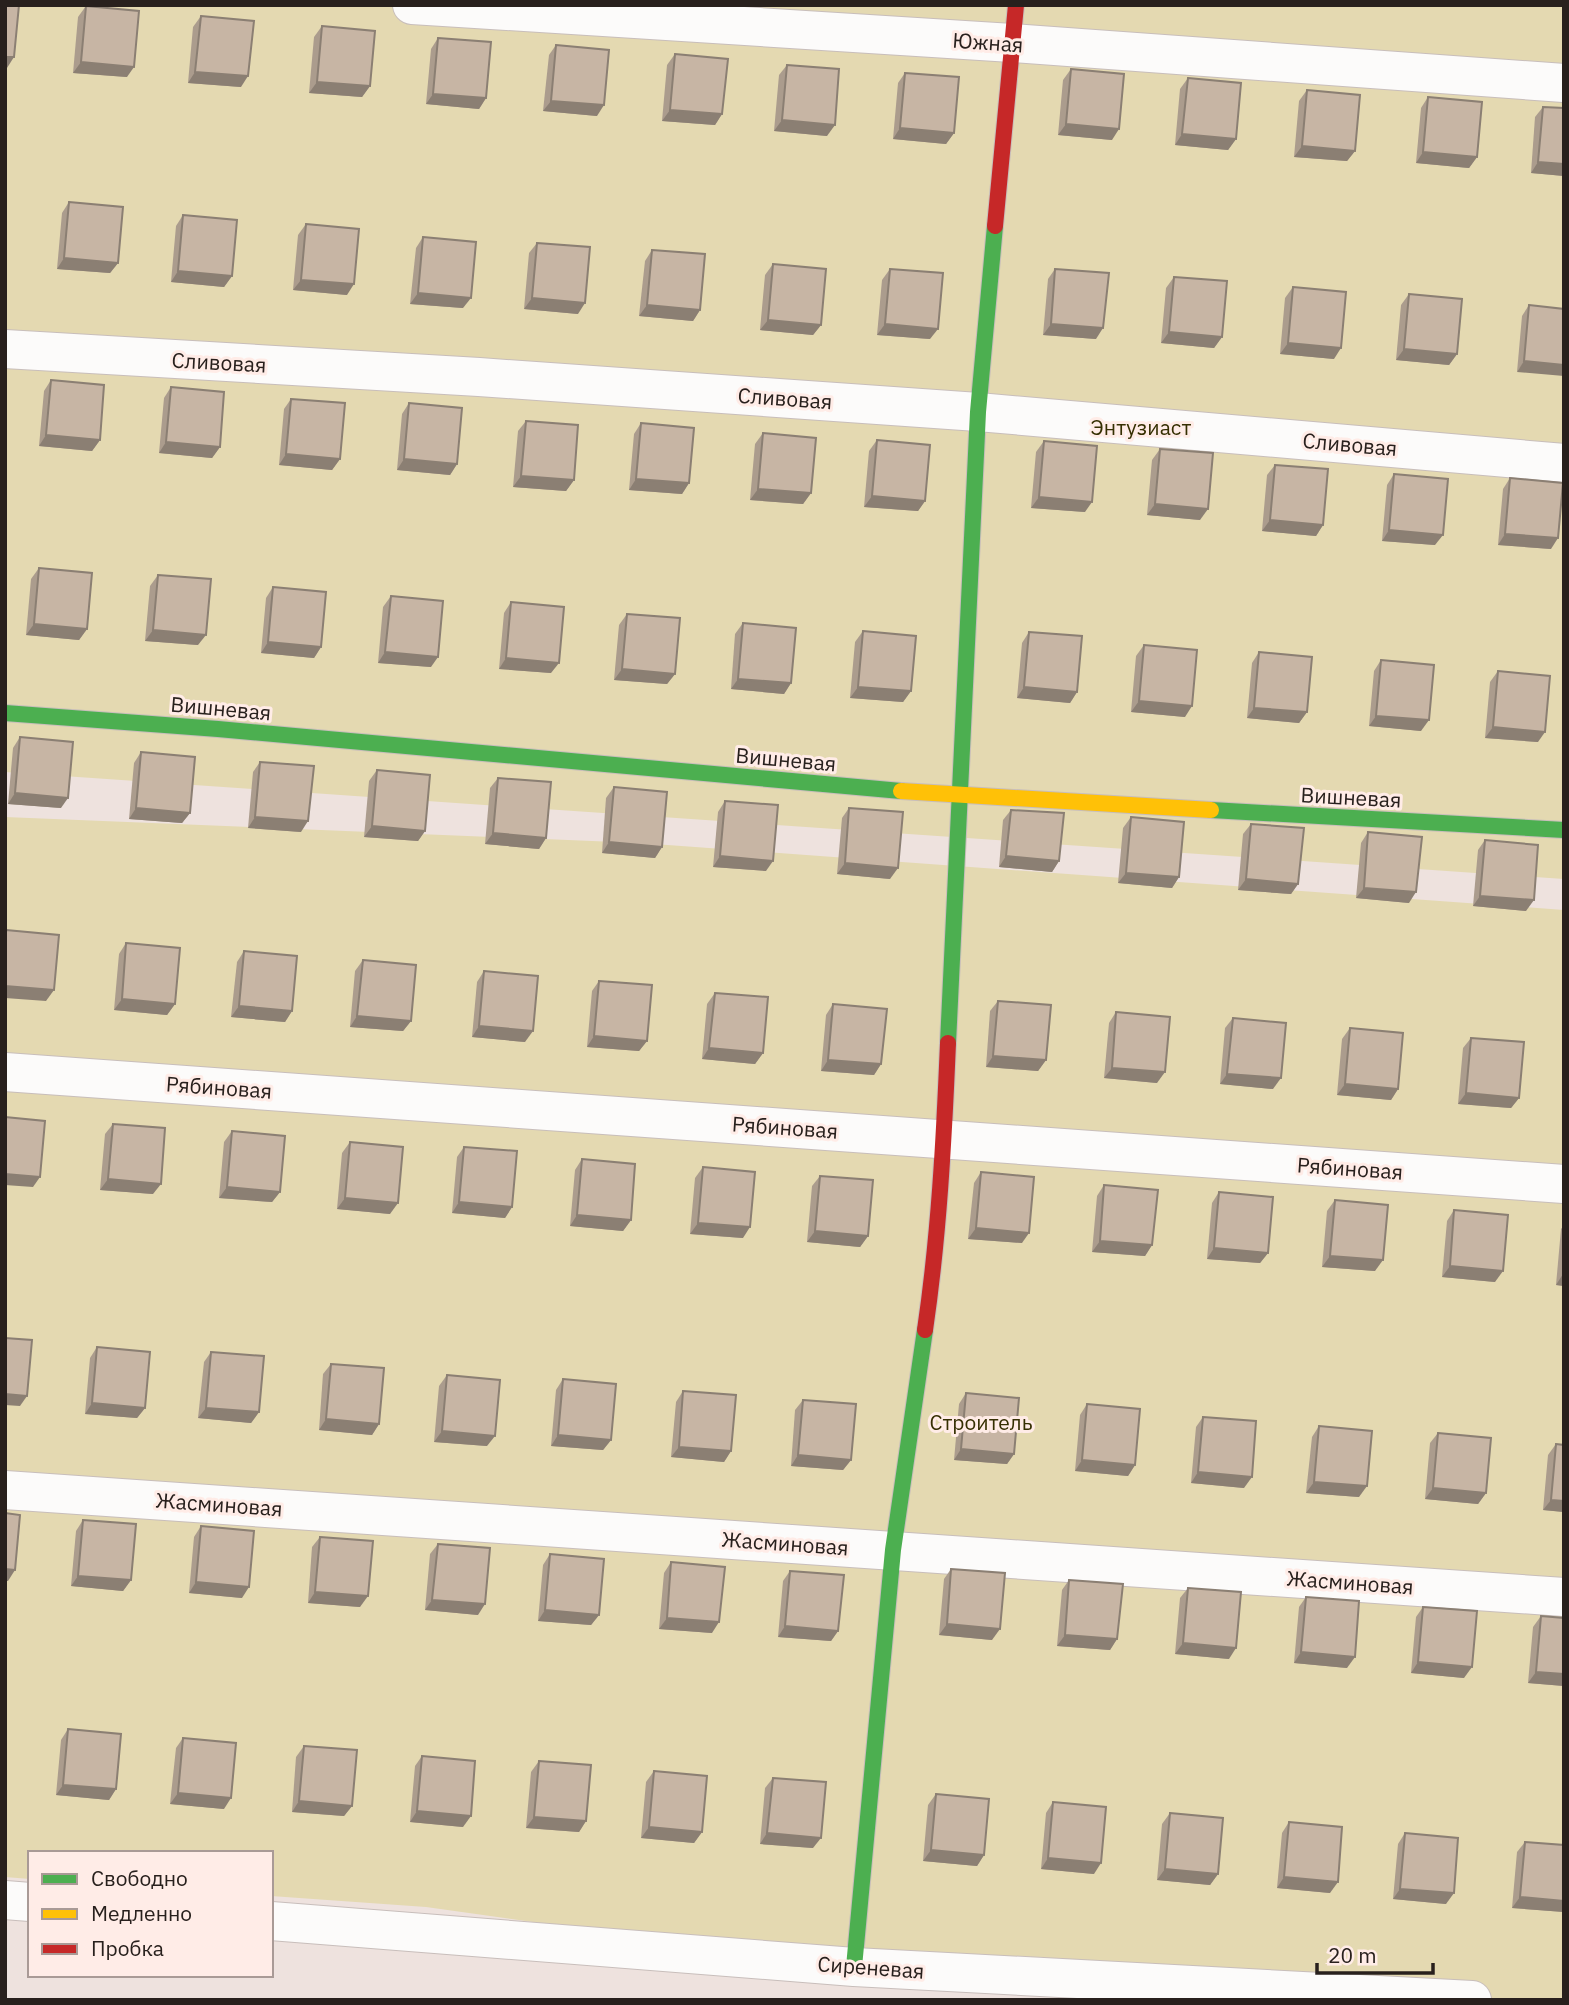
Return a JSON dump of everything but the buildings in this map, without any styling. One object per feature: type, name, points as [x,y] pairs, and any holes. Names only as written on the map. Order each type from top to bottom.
[{"type":"street","name":"Южная","points":[[412,5],[1012,43],[1564,83]]},
{"type":"street","points":[[854,1967],[893,1550],[933,1273],[944,1138],[978,412],[1016,5]]},
{"type":"street","name":"Сливовая","points":[[5,349],[492,378],[978,412],[1564,463]]},
{"type":"street","name":"Вишневая","points":[[5,713],[218,729],[960,796],[1564,830]]},
{"type":"street","name":"Рябиновая","points":[[5,1072],[1564,1184]]},
{"type":"street","name":"Жасминовая","points":[[5,1490],[1564,1597]]},
{"type":"street","points":[[5,1900],[28,1902]]},
{"type":"street","name":"Сиреневая","points":[[273,1921],[854,1967],[1472,2000]]},
{"type":"green space","name":"Энтузиаст","points":[[5,5],[1564,5],[1564,879],[5,772]]},
{"type":"green space","name":"Строитель","points":[[5,817],[640,843],[1564,910],[1564,2000],[1289,2000],[854,1967],[426,1907],[273,1896],[273,1851],[28,1851],[28,1879],[5,1877]]},
{"type":"traffic: fast","points":[[948,1043],[978,412],[995,226]]},
{"type":"traffic: fast","points":[[5,713],[218,729],[901,791]]},
{"type":"traffic: fast","points":[[1211,810],[1564,830]]},
{"type":"traffic: fast","points":[[854,1967],[893,1550],[925,1330]]},
{"type":"traffic: slow","points":[[901,791],[1211,810]]},
{"type":"traffic: jam","points":[[995,226],[1016,5]]},
{"type":"traffic: jam","points":[[925,1330],[943,1151],[948,1043]]}]
